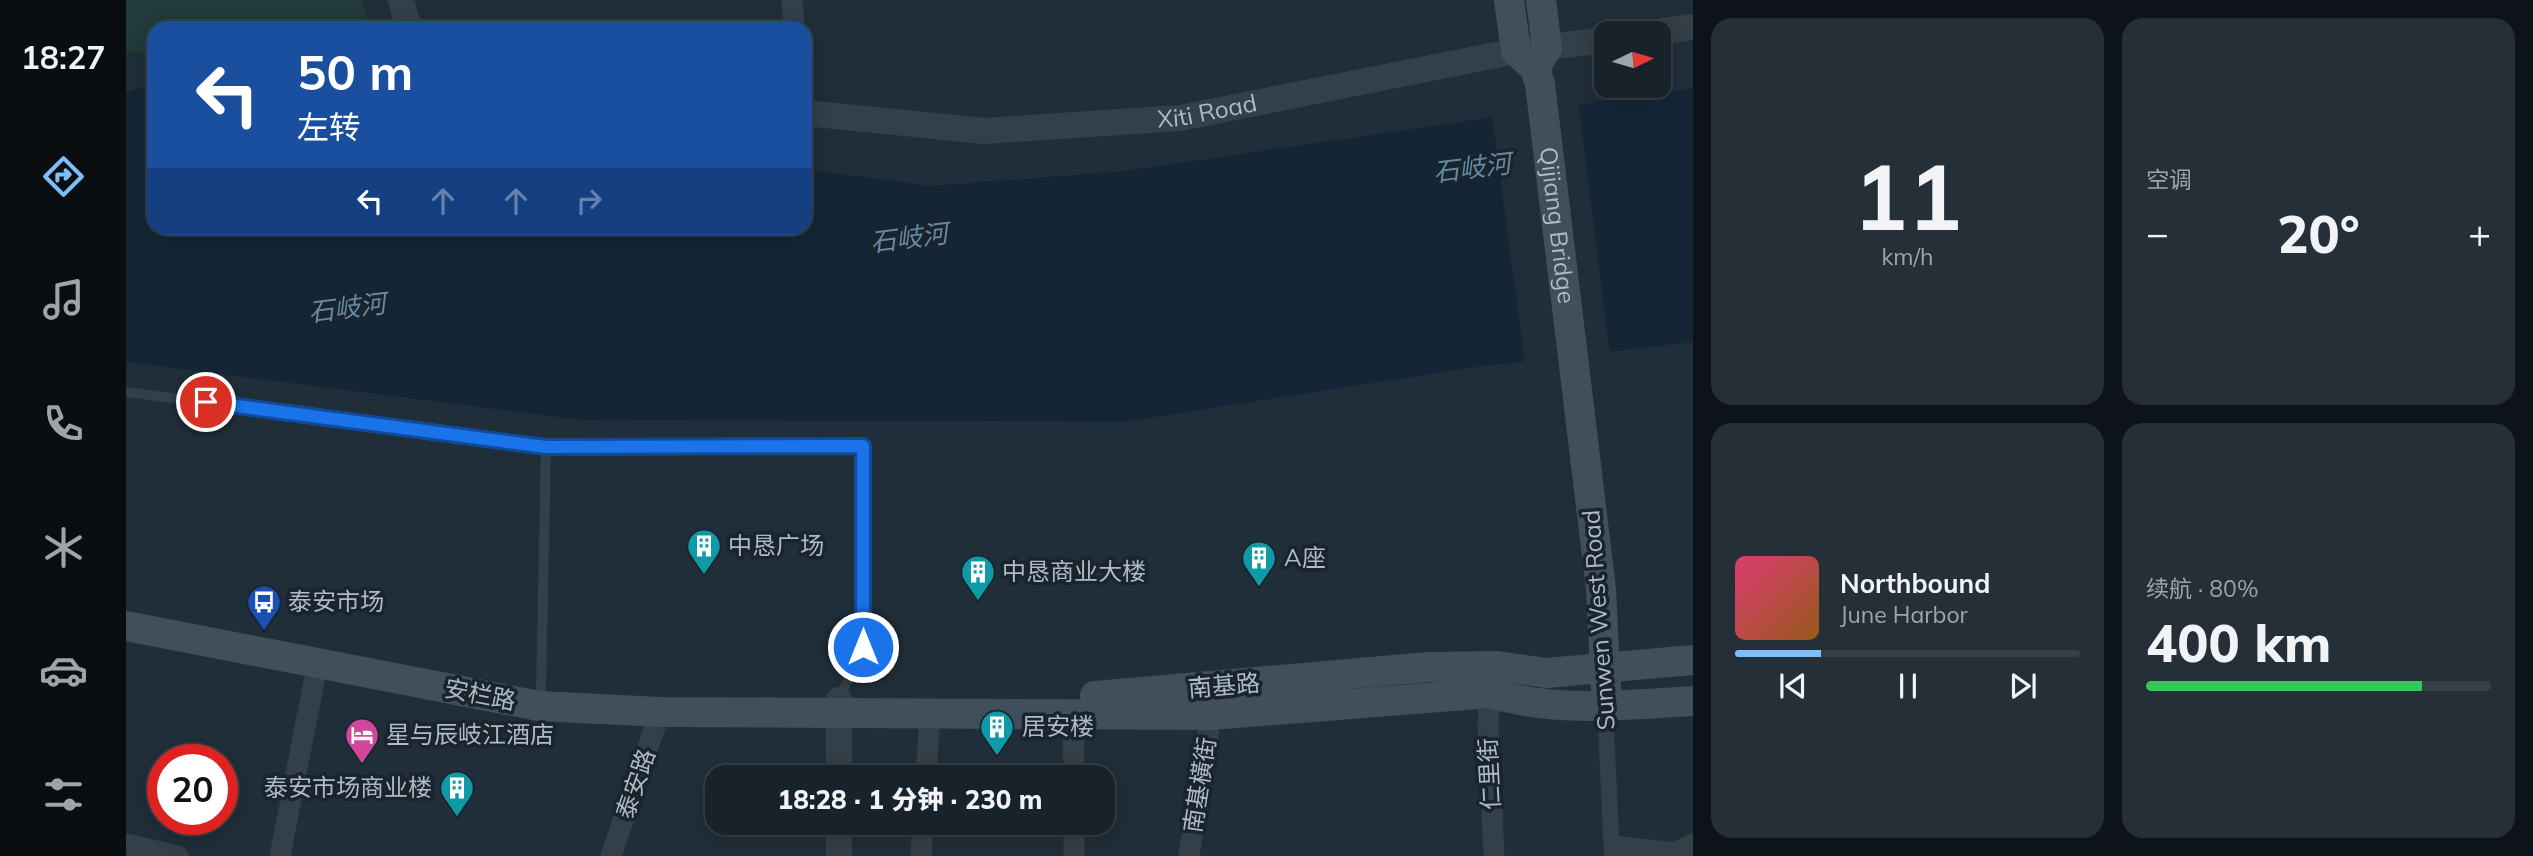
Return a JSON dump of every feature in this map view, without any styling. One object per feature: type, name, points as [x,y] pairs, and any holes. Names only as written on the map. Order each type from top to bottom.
[{"type":"main road","points":[[1509,0],[1535,65]]},
{"type":"main road","points":[[1535,65],[1541,0]]},
{"type":"main road","name":"Qijiang Bridge","points":[[1535,65],[1577,385]]},
{"type":"main road","name":"Sunwen West Road","points":[[1577,385],[1601,589],[1607,670],[1605,706]]},
{"type":"main road","name":"安栏路","points":[[126,614],[541,691],[840,707]]},
{"type":"main road","name":"安栏路","points":[[126,626],[317,666],[539,706],[660,712],[840,707]]},
{"type":"main road","name":"南基路","points":[[840,707],[1073,698],[1429,667],[1497,666],[1546,673],[1607,670],[1693,660]]},
{"type":"main road","points":[[1490,693],[1524,703],[1605,706],[1693,701]]},
{"type":"main road","name":"南基路","points":[[840,707],[930,713],[1211,715],[1490,693]]},
{"type":"street","points":[[401,0],[407,21]]},
{"type":"street","points":[[792,0],[794,21]]},
{"type":"street","points":[[1671,30],[1693,27]]},
{"type":"street","name":"Xiti Road","points":[[812,114],[984,131],[1180,118],[1535,65],[1594,44]]},
{"type":"street","points":[[280,856],[317,666]]},
{"type":"street","name":"仁里街","points":[[1490,693],[1494,856]]},
{"type":"street","name":"Sunwen West Road","points":[[1605,706],[1613,851]]},
{"type":"street","points":[[839,765],[840,707]]},
{"type":"street","name":"泰安路","points":[[611,856],[660,712]]},
{"type":"street","points":[[927,765],[930,713]]},
{"type":"street","points":[[1073,714],[1074,765]]},
{"type":"street","name":"南基橫街","points":[[1189,856],[1211,715]]},
{"type":"street","points":[[839,835],[839,856]]},
{"type":"street","points":[[921,856],[922,835]]},
{"type":"street","points":[[1074,835],[1074,856]]},
{"type":"street","points":[[126,844],[178,856]]},
{"type":"street","points":[[1613,851],[1675,853],[1693,844]]},
{"type":"lane","points":[[127,395],[546,447],[863,446],[863,647],[840,707]]},
{"type":"lane","points":[[541,691],[546,447]]},
{"type":"green space","points":[[126,0],[362,0],[368,21],[147,21],[147,54],[126,51]]},
{"type":"water","name":"石岐河","points":[[147,87],[147,235],[812,235],[812,170],[931,186],[1124,171],[1624,98],[1671,98],[1671,91],[1693,88],[1693,342],[1476,367],[1123,422],[581,420],[126,362],[126,92]]},
{"type":"pier","points":[[1578,101],[1610,355],[1525,365],[1492,114]]},
{"type":"place","name":"中恳广场","points":[[704,576]]},
{"type":"place","name":"A座","points":[[1259,588]]},
{"type":"place","name":"中恳商业大楼","points":[[978,602]]},
{"type":"place","name":"泰安市场","points":[[264,632]]},
{"type":"place","name":"居安楼","points":[[997,757]]},
{"type":"place","name":"星与辰岐江酒店","points":[[362,765]]},
{"type":"place","name":"泰安市场商业楼","points":[[457,818]]},
{"type":"route","points":[[206,402],[546,447],[863,446],[863,647]]}]
